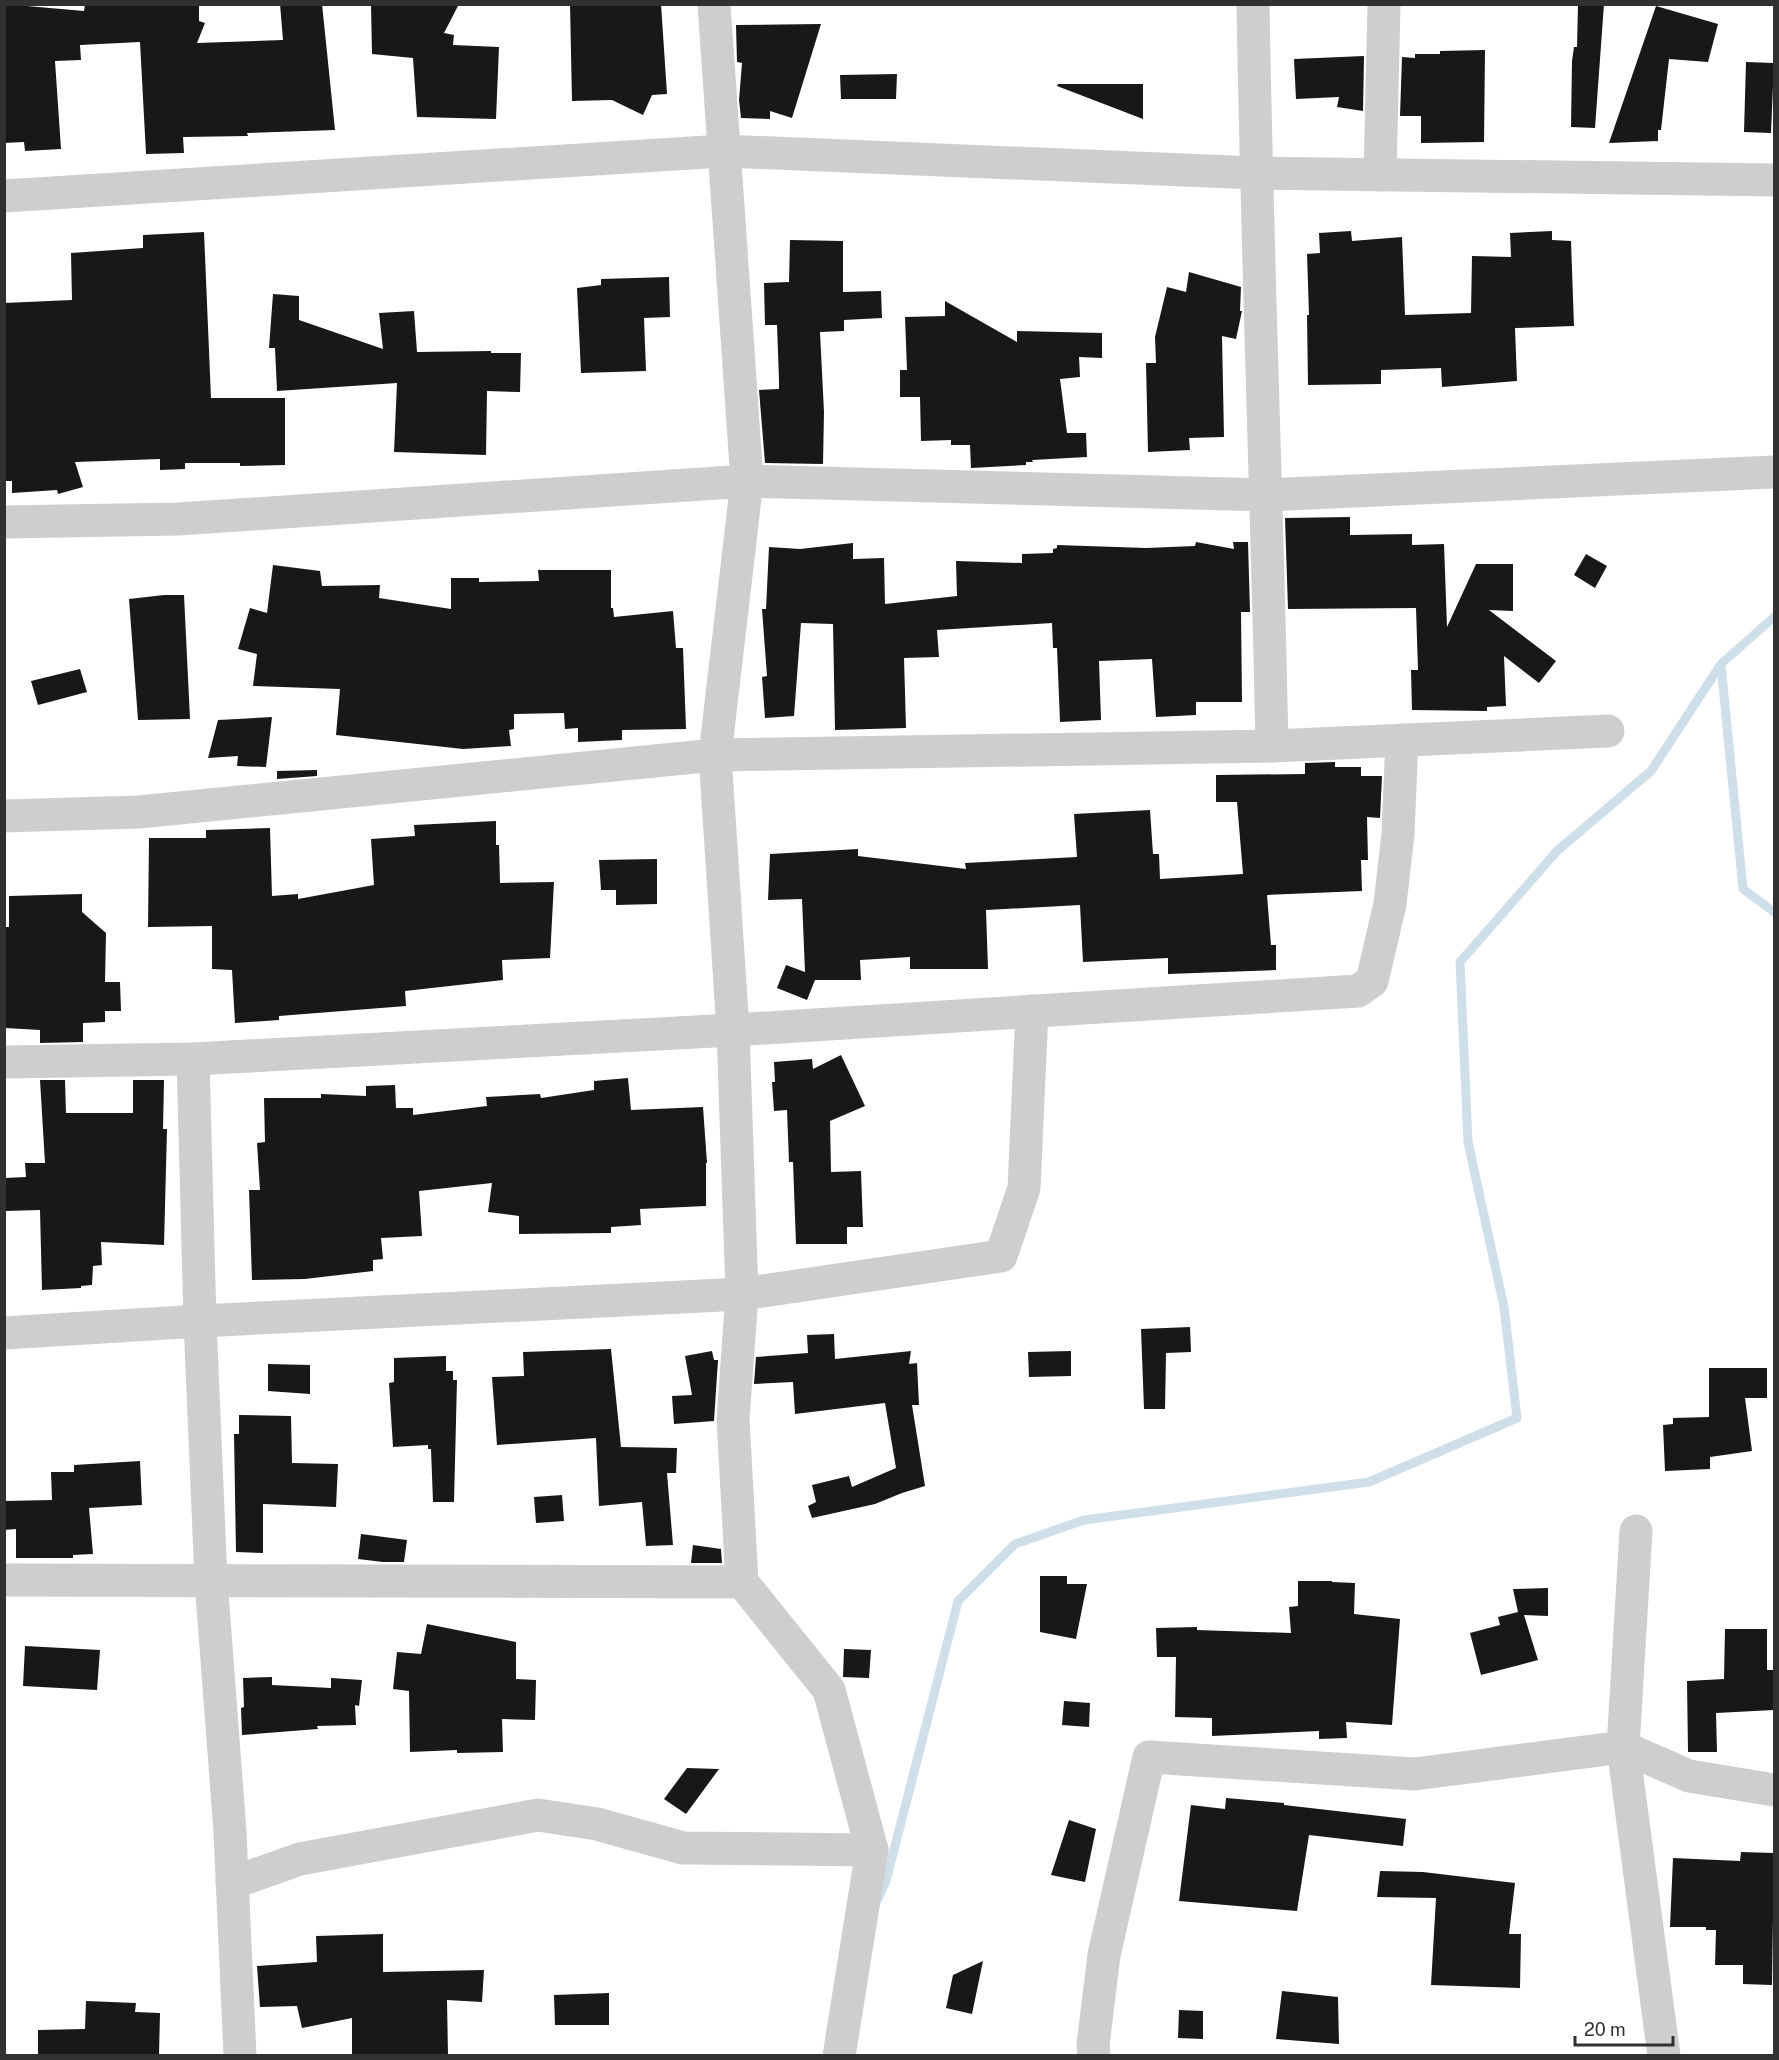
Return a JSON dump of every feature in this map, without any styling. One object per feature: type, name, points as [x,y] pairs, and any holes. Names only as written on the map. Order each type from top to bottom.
[{"type":"street","points":[[714,4],[747,481],[716,755],[733,1030],[742,1294],[733,1419],[742,1582],[829,1690],[872,1850],[839,2055]]},
{"type":"street","points":[[1253,4],[1272,746]]},
{"type":"street","points":[[1380,175],[1384,4]]},
{"type":"street","points":[[4,196],[723,150],[1256,173],[1774,180]]},
{"type":"street","points":[[4,522],[178,519],[747,481],[1267,495],[1774,472]]},
{"type":"street","points":[[4,816],[139,812],[716,755],[1272,746],[1608,731]]},
{"type":"street","points":[[4,1062],[193,1059],[733,1030],[1358,991],[1371,981],[1390,904],[1398,834],[1402,740]]},
{"type":"street","points":[[4,1333],[742,1294],[1001,1256],[1024,1188],[1032,1011]]},
{"type":"street","points":[[193,1059],[200,1321],[211,1580],[232,1884],[240,2055]]},
{"type":"street","points":[[1636,1531],[1623,1748],[1664,2055]]},
{"type":"street","points":[[4,1580],[742,1582]]},
{"type":"street","points":[[1094,2055],[1093,2044],[1104,1955],[1149,1757],[1415,1774],[1623,1748],[1689,1776],[1774,1790]]},
{"type":"street","points":[[232,1884],[300,1859],[538,1815],[597,1824],[683,1848],[872,1850]]},
{"type":"building","points":[[4,4],[84,11],[85,4],[199,4],[199,21],[205,23],[197,43],[283,40],[280,4],[322,4],[335,130],[247,133],[248,136],[183,137],[184,153],[146,154],[140,42],[80,45],[81,60],[55,61],[61,149],[25,151],[24,142],[4,143]]},
{"type":"building","points":[[371,4],[459,4],[444,33],[454,35],[453,45],[499,47],[496,119],[417,117],[413,58],[372,54]]},
{"type":"building","points":[[570,4],[661,4],[667,94],[652,95],[643,115],[612,100],[572,101]]},
{"type":"building","points":[[1578,4],[1604,4],[1595,128],[1571,127],[1572,61],[1574,47],[1577,47]]},
{"type":"building","points":[[1656,6],[1718,24],[1708,62],[1669,59],[1658,141],[1609,143]]},
{"type":"building","points":[[821,24],[792,118],[770,111],[770,119],[741,118],[739,100],[742,63],[737,62],[736,25]]},
{"type":"building","points":[[1485,50],[1484,142],[1421,143],[1421,116],[1400,116],[1402,57],[1415,58],[1415,54],[1440,54],[1440,51]]},
{"type":"building","points":[[1364,56],[1363,111],[1337,107],[1339,97],[1296,99],[1294,59]]},
{"type":"building","points":[[1746,62],[1774,63],[1771,133],[1744,132]]},
{"type":"building","points":[[897,74],[896,99],[841,99],[840,75]]},
{"type":"building","points":[[1058,84],[1143,84],[1143,119],[1057,86]]},
{"type":"building","points":[[1351,231],[1352,241],[1402,237],[1405,315],[1471,313],[1472,256],[1511,257],[1510,233],[1552,231],[1552,240],[1571,241],[1574,326],[1515,328],[1517,381],[1442,387],[1441,368],[1381,370],[1381,384],[1308,385],[1307,254],[1320,253],[1319,233]]},
{"type":"building","points":[[204,232],[211,398],[285,398],[285,465],[240,466],[240,463],[185,463],[185,469],[160,470],[160,459],[75,462],[83,487],[58,494],[57,490],[12,493],[12,481],[4,481],[4,303],[72,300],[71,253],[143,248],[143,235]]},
{"type":"building","points":[[790,240],[843,241],[843,292],[881,291],[882,318],[844,320],[844,331],[820,332],[824,412],[823,464],[765,463],[759,390],[779,389],[779,380],[777,325],[765,325],[764,283],[789,282]]},
{"type":"building","points":[[1189,272],[1241,287],[1240,311],[1242,311],[1236,339],[1222,336],[1224,437],[1189,438],[1190,450],[1148,452],[1146,363],[1156,363],[1155,337],[1167,287],[1186,292]]},
{"type":"building","points":[[669,277],[670,317],[644,318],[646,371],[581,373],[577,288],[601,285],[601,279]]},
{"type":"building","points":[[273,294],[299,296],[299,320],[383,349],[379,313],[414,311],[417,352],[521,353],[520,392],[487,391],[486,455],[394,452],[397,383],[277,391],[275,348],[269,348]]},
{"type":"building","points":[[945,301],[1017,342],[1017,331],[1102,333],[1102,358],[1079,357],[1080,377],[1060,379],[1067,433],[1086,433],[1087,457],[1032,460],[1033,462],[1026,462],[1026,465],[971,468],[970,445],[951,445],[951,440],[921,441],[920,397],[900,397],[900,370],[907,370],[905,317],[945,316]]},
{"type":"building","points":[[1350,517],[1350,535],[1412,534],[1412,545],[1444,544],[1447,627],[1476,564],[1513,564],[1513,611],[1489,610],[1556,661],[1539,683],[1504,656],[1506,706],[1487,707],[1487,711],[1412,710],[1411,670],[1418,670],[1416,608],[1288,609],[1285,518]]},
{"type":"building","points":[[1196,542],[1234,549],[1233,542],[1248,542],[1250,612],[1241,612],[1242,702],[1196,702],[1196,715],[1156,717],[1152,659],[1099,661],[1101,720],[1060,722],[1057,648],[1053,648],[1052,623],[937,630],[939,657],[904,658],[906,728],[835,730],[833,624],[801,623],[794,716],[765,718],[762,677],[767,676],[762,609],[766,609],[769,547],[800,549],[853,543],[853,559],[884,558],[885,604],[957,596],[956,561],[1022,563],[1022,554],[1053,553],[1057,545],[1146,548],[1195,546]]},
{"type":"building","points":[[1586,554],[1607,566],[1595,588],[1574,575]]},
{"type":"building","points":[[273,565],[320,571],[322,586],[380,585],[379,598],[451,609],[451,578],[479,578],[479,582],[539,581],[538,570],[611,570],[611,608],[613,608],[614,617],[673,611],[676,648],[683,648],[686,729],[622,730],[622,740],[578,742],[578,728],[565,729],[564,713],[514,714],[514,729],[509,730],[511,746],[463,749],[336,735],[340,689],[253,686],[257,654],[238,649],[250,608],[267,613]]},
{"type":"building","points":[[184,595],[190,719],[138,720],[129,599]]},
{"type":"building","points":[[80,669],[87,692],[38,705],[31,681]]},
{"type":"building","points":[[272,717],[266,767],[237,766],[238,756],[208,758],[218,720]]},
{"type":"building","points":[[1335,762],[1335,767],[1361,767],[1361,776],[1382,776],[1380,818],[1367,817],[1368,860],[1361,860],[1362,891],[1267,895],[1271,945],[1276,945],[1276,970],[1168,974],[1168,958],[1083,962],[1080,905],[986,910],[988,969],[910,969],[910,957],[860,960],[861,980],[815,980],[807,1000],[777,988],[786,965],[805,972],[802,899],[768,900],[770,854],[858,849],[858,856],[966,869],[965,863],[1077,857],[1074,814],[1150,810],[1153,854],[1159,854],[1160,879],[1243,874],[1237,802],[1216,802],[1216,775],[1305,774],[1305,763]]},
{"type":"building","points":[[317,770],[317,776],[277,779],[277,771]]},
{"type":"building","points":[[496,821],[500,883],[554,882],[550,958],[502,960],[503,980],[405,991],[406,1006],[279,1016],[279,1020],[235,1023],[232,970],[212,969],[212,926],[148,927],[149,838],[206,838],[206,830],[270,828],[272,896],[298,894],[298,899],[374,885],[371,839],[415,836],[414,825]]},
{"type":"building","points":[[657,859],[657,904],[616,905],[616,890],[601,890],[599,860]]},
{"type":"building","points":[[82,894],[82,912],[106,933],[105,982],[120,982],[121,1011],[105,1011],[105,1022],[83,1023],[83,1042],[40,1043],[40,1030],[5,1028],[4,927],[9,927],[9,896]]},
{"type":"building","points":[[841,1055],[865,1106],[830,1121],[831,1172],[861,1171],[863,1227],[847,1227],[847,1244],[796,1244],[793,1162],[789,1162],[787,1110],[774,1111],[772,1082],[775,1082],[774,1062],[812,1059],[813,1069]]},
{"type":"building","points":[[628,1078],[631,1110],[703,1107],[707,1163],[706,1206],[640,1209],[641,1225],[611,1227],[611,1233],[519,1234],[519,1216],[488,1212],[492,1183],[419,1191],[422,1236],[381,1238],[383,1259],[373,1260],[373,1271],[305,1279],[252,1280],[249,1190],[260,1190],[257,1143],[265,1142],[264,1098],[321,1098],[321,1094],[366,1096],[366,1086],[395,1085],[396,1108],[413,1108],[413,1115],[487,1106],[486,1097],[540,1094],[541,1098],[594,1090],[594,1081]]},
{"type":"building","points":[[40,1080],[65,1080],[66,1113],[133,1113],[133,1080],[164,1080],[163,1129],[167,1129],[164,1245],[101,1242],[102,1265],[93,1266],[92,1285],[81,1286],[81,1288],[42,1290],[40,1210],[6,1211],[5,1178],[26,1177],[25,1163],[45,1163]]},
{"type":"building","points":[[1190,1327],[1191,1352],[1166,1353],[1165,1409],[1144,1409],[1141,1329]]},
{"type":"building","points":[[834,1334],[835,1359],[911,1351],[909,1364],[917,1363],[919,1405],[912,1405],[925,1486],[875,1504],[812,1518],[808,1506],[816,1502],[812,1485],[849,1476],[852,1487],[896,1468],[885,1403],[795,1414],[793,1382],[754,1384],[756,1357],[808,1353],[807,1335]]},
{"type":"building","points":[[611,1349],[621,1447],[677,1448],[676,1473],[667,1473],[673,1545],[646,1546],[642,1502],[599,1506],[596,1438],[497,1445],[492,1377],[524,1376],[523,1352]]},
{"type":"building","points":[[712,1351],[714,1360],[718,1360],[714,1421],[674,1424],[672,1396],[692,1395],[685,1356]]},
{"type":"building","points":[[1071,1351],[1071,1376],[1029,1377],[1028,1352]]},
{"type":"building","points":[[446,1356],[446,1371],[453,1371],[453,1380],[457,1380],[454,1502],[433,1502],[431,1449],[428,1449],[428,1445],[393,1447],[389,1383],[394,1382],[394,1358]]},
{"type":"building","points":[[268,1364],[310,1365],[310,1394],[268,1391]]},
{"type":"building","points":[[1709,1368],[1767,1368],[1767,1398],[1745,1398],[1752,1451],[1710,1457],[1710,1469],[1665,1471],[1663,1425],[1673,1424],[1673,1418],[1709,1417]]},
{"type":"building","points":[[239,1415],[291,1416],[292,1463],[338,1464],[336,1507],[263,1504],[263,1553],[236,1552],[234,1434],[239,1434]]},
{"type":"building","points":[[140,1461],[142,1505],[89,1508],[93,1554],[73,1555],[73,1558],[16,1558],[16,1529],[4,1530],[4,1501],[52,1500],[51,1472],[74,1472],[74,1465]]},
{"type":"building","points":[[562,1495],[564,1521],[536,1523],[534,1497]]},
{"type":"building","points":[[361,1534],[407,1540],[404,1562],[358,1559]]},
{"type":"building","points":[[693,1545],[721,1549],[722,1563],[691,1563]]},
{"type":"building","points":[[1040,1576],[1067,1576],[1067,1584],[1087,1584],[1076,1639],[1040,1632]]},
{"type":"building","points":[[1298,1581],[1355,1583],[1354,1614],[1400,1619],[1392,1725],[1346,1722],[1347,1738],[1319,1739],[1319,1731],[1212,1736],[1212,1718],[1175,1717],[1176,1657],[1157,1657],[1156,1628],[1197,1627],[1197,1630],[1291,1633],[1289,1607],[1298,1606]]},
{"type":"building","points":[[1548,1588],[1548,1616],[1524,1615],[1538,1660],[1481,1675],[1470,1633],[1500,1625],[1498,1617],[1518,1612],[1513,1589]]},
{"type":"building","points":[[427,1624],[516,1642],[516,1679],[536,1680],[535,1720],[502,1719],[503,1752],[457,1753],[457,1750],[410,1752],[409,1691],[393,1689],[397,1652],[421,1654]]},
{"type":"building","points":[[1725,1629],[1767,1629],[1767,1670],[1773,1670],[1774,1710],[1716,1713],[1717,1752],[1688,1752],[1687,1681],[1724,1679]]},
{"type":"building","points":[[25,1646],[100,1650],[97,1690],[23,1686]]},
{"type":"building","points":[[844,1649],[871,1650],[869,1678],[843,1677]]},
{"type":"building","points":[[272,1677],[272,1685],[331,1688],[331,1678],[362,1680],[359,1706],[355,1705],[356,1725],[317,1726],[318,1729],[242,1735],[243,1678]]},
{"type":"building","points":[[1064,1701],[1090,1703],[1089,1727],[1062,1725]]},
{"type":"building","points":[[687,1768],[719,1769],[686,1814],[664,1799]]},
{"type":"building","points":[[1226,1798],[1406,1819],[1403,1846],[1309,1835],[1297,1911],[1179,1901],[1191,1805],[1225,1809]]},
{"type":"building","points":[[1069,1820],[1096,1829],[1085,1882],[1051,1875]]},
{"type":"building","points":[[1741,1852],[1774,1853],[1772,1985],[1743,1984],[1743,1965],[1715,1965],[1716,1930],[1706,1930],[1706,1927],[1670,1927],[1673,1858],[1740,1861]]},
{"type":"building","points":[[1380,1871],[1423,1872],[1515,1883],[1509,1934],[1521,1934],[1520,1988],[1431,1985],[1436,1898],[1377,1897]]},
{"type":"building","points":[[383,1934],[383,1972],[484,1970],[482,2002],[447,2000],[448,2055],[352,2055],[352,2018],[302,2028],[297,2006],[260,2007],[257,1966],[317,1962],[316,1936]]},
{"type":"building","points":[[983,1961],[972,2014],[946,2008],[953,1975]]},
{"type":"building","points":[[1282,1991],[1338,1997],[1339,2044],[1276,2039]]},
{"type":"building","points":[[609,1993],[609,2025],[555,2025],[554,1995]]},
{"type":"building","points":[[86,2001],[136,2003],[135,2012],[160,2013],[159,2055],[38,2055],[38,2030],[85,2029]]},
{"type":"building","points":[[1179,2010],[1203,2011],[1203,2039],[1178,2038]]},
{"type":"waterway","points":[[878,1899],[886,1881],[958,1601],[1015,1544],[1084,1520],[1369,1482],[1517,1418],[1504,1307],[1468,1142],[1460,962],[1557,851],[1651,771],[1721,664],[1774,617]]},
{"type":"waterway","points":[[1721,665],[1743,889],[1774,912]]}]
